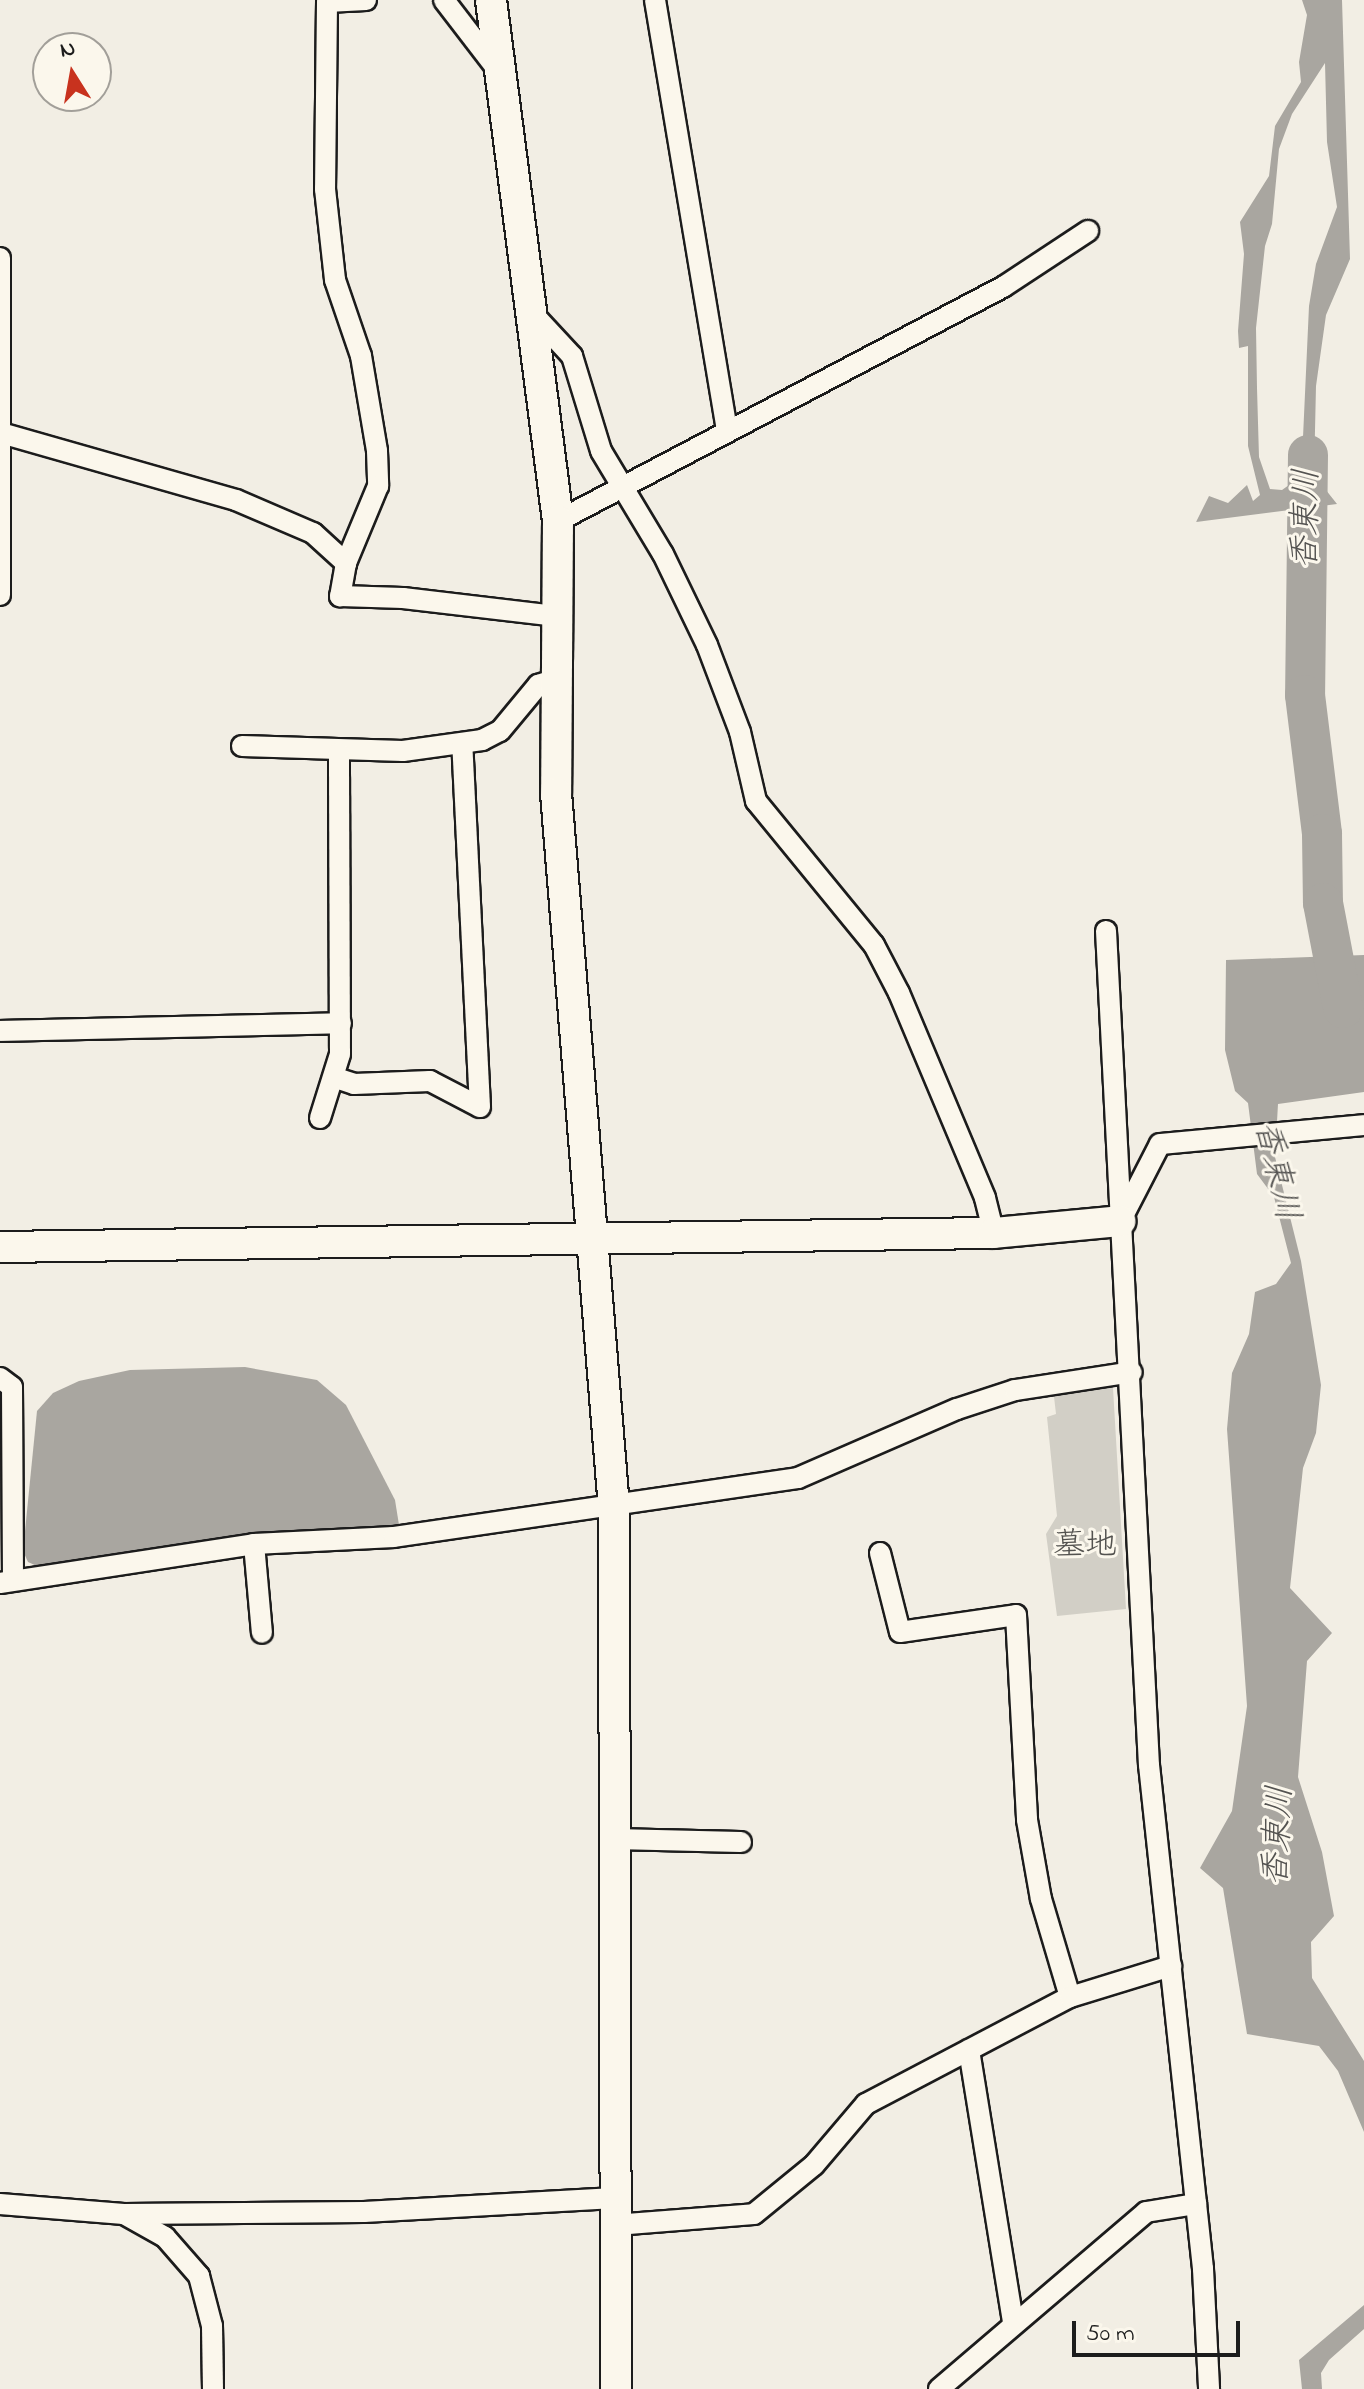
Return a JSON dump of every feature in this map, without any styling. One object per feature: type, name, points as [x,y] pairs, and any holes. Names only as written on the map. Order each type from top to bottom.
[{"type":"street","points":[[366,0],[327,2],[326,204],[335,280],[361,356],[377,451],[378,486],[346,563],[340,596],[403,598],[557,616]]},
{"type":"street","points":[[444,0],[501,74]]},
{"type":"street","points":[[491,0],[534,315],[558,521],[556,793],[614,1508],[616,2389]]},
{"type":"street","points":[[655,0],[727,431]]},
{"type":"street","points":[[558,521],[1003,287],[1088,231]]},
{"type":"street","points":[[0,258],[0,595]]},
{"type":"street","points":[[534,315],[572,356],[601,451],[663,554],[707,645],[740,732],[756,801],[874,945],[899,993],[985,1198],[994,1233]]},
{"type":"street","points":[[1,433],[236,500],[313,533],[346,563]]},
{"type":"street","points":[[242,746],[339,753],[462,744],[500,731],[538,685],[557,679]]},
{"type":"street","points":[[336,1078],[354,1084],[430,1081],[480,1107],[462,744]]},
{"type":"street","points":[[320,1118],[336,1078],[341,1023],[339,753]]},
{"type":"street","points":[[1106,931],[1120,1221],[1132,1372],[1149,1765],[1196,2204],[1209,2389]]},
{"type":"street","points":[[0,1031],[341,1023]]},
{"type":"street","points":[[1120,1221],[1160,1144],[1364,1125]]},
{"type":"street","points":[[0,1247],[994,1233],[1120,1221]]},
{"type":"street","points":[[0,1378],[12,1387],[6,1582],[254,1544],[394,1537],[614,1508],[798,1478],[957,1409],[1015,1390],[1132,1372]]},
{"type":"street","points":[[254,1544],[262,1633]]},
{"type":"street","points":[[880,1553],[900,1632],[1016,1615],[1027,1820],[1041,1899],[1070,1997]]},
{"type":"street","points":[[614,1839],[741,1842]]},
{"type":"street","points":[[0,2204],[124,2214],[754,2214],[814,2165],[866,2104],[1070,1997],[1171,1966]]},
{"type":"street","points":[[969,2050],[1013,2321]]},
{"type":"street","points":[[939,2389],[1013,2321],[1146,2212],[1196,2204]]},
{"type":"street","points":[[124,2214],[165,2237],[199,2276],[212,2326],[213,2389]]},
{"type":"green space","name":"墓地","points":[[1105,1380],[1113,1388],[1126,1609],[1057,1616],[1046,1534],[1057,1516],[1047,1417],[1056,1414],[1053,1388]]},
{"type":"water","points":[[1302,0],[1342,0],[1350,259],[1326,315],[1316,386],[1314,475],[1337,504],[1196,522],[1209,496],[1228,503],[1247,485],[1253,501],[1260,495],[1248,446],[1248,346],[1239,348],[1244,254],[1240,222],[1269,176],[1275,126],[1301,82],[1299,62],[1307,15]],"holes":[[[1325,63],[1327,142],[1337,207],[1316,264],[1309,306],[1302,459],[1296,480],[1282,490],[1270,489],[1259,457],[1257,388],[1256,328],[1265,246],[1272,224],[1279,149],[1292,114]]]},
{"type":"water","points":[[1364,955],[1364,1092],[1278,1104],[1275,1157],[1301,1261],[1321,1385],[1316,1433],[1303,1468],[1290,1588],[1332,1633],[1307,1661],[1298,1777],[1322,1852],[1334,1916],[1311,1942],[1312,1978],[1364,2061],[1364,2132],[1338,2071],[1319,2046],[1247,2034],[1223,1888],[1200,1868],[1232,1811],[1247,1706],[1227,1429],[1232,1373],[1249,1334],[1255,1292],[1276,1284],[1291,1263],[1274,1197],[1257,1174],[1248,1103],[1235,1091],[1225,1050],[1226,960]]},
{"type":"water","points":[[245,1367],[317,1380],[346,1405],[395,1500],[399,1525],[37,1566],[28,1562],[23,1551],[37,1411],[53,1393],[79,1381],[130,1370]]},
{"type":"water","points":[[1364,2305],[1364,2329],[1329,2360],[1321,2373],[1322,2389],[1302,2389],[1299,2360]]},
{"type":"waterway","name":"香東川","points":[[1308,455],[1305,695],[1322,834],[1323,903],[1343,1008]]}]
